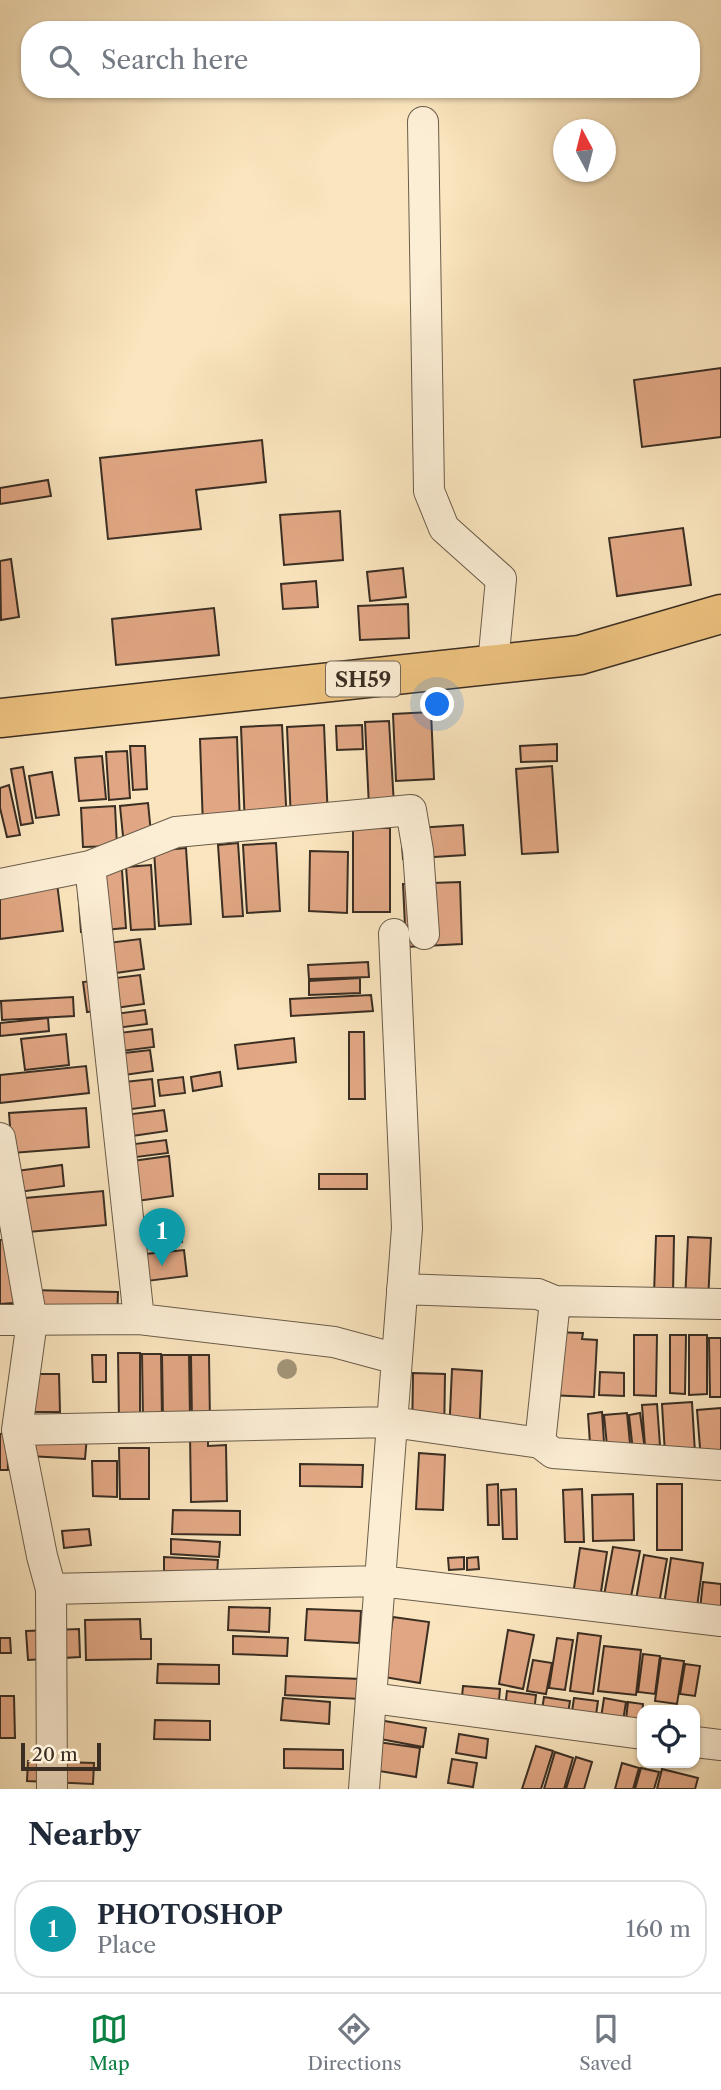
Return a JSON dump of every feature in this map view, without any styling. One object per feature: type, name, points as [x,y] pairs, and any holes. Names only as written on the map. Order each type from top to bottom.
[{"type":"main road","name":"SH59","points":[[0,718],[580,655],[721,614]]},
{"type":"street","points":[[422,122],[429,491],[444,528],[501,579],[494,664]]},
{"type":"street","points":[[0,884],[90,866],[176,832],[411,810],[418,851],[424,934]]},
{"type":"street","points":[[90,866],[139,1320]]},
{"type":"street","points":[[365,1789],[407,1227],[394,934]]},
{"type":"street","points":[[0,1138],[32,1321],[17,1430],[51,1589],[52,1789]]},
{"type":"street","points":[[402,1289],[538,1294],[555,1301],[721,1304]]},
{"type":"street","points":[[540,1443],[555,1301]]},
{"type":"street","points":[[0,1320],[139,1320],[334,1342],[397,1359]]},
{"type":"street","points":[[17,1430],[392,1422],[540,1443],[553,1453],[721,1465]]},
{"type":"street","points":[[51,1589],[380,1581],[721,1621]]},
{"type":"street","points":[[372,1698],[637,1733]]},
{"type":"street","points":[[700,1743],[721,1745]]},
{"type":"building","points":[[721,368],[721,437],[642,447],[634,380]]},
{"type":"building","points":[[262,440],[266,482],[196,490],[201,529],[108,539],[100,458]]},
{"type":"building","points":[[48,480],[51,496],[0,504],[0,488]]},
{"type":"building","points":[[340,511],[343,560],[284,565],[280,515]]},
{"type":"building","points":[[683,528],[691,585],[617,596],[609,538]]},
{"type":"building","points":[[11,559],[19,617],[1,620],[0,561]]},
{"type":"building","points":[[403,568],[406,597],[370,601],[367,572]]},
{"type":"building","points":[[316,581],[318,607],[283,609],[281,584]]},
{"type":"building","points":[[408,604],[409,638],[360,640],[358,606]]},
{"type":"building","points":[[214,608],[219,655],[116,665],[112,619]]},
{"type":"building","points":[[431,712],[434,779],[396,781],[393,714]]},
{"type":"building","points":[[389,721],[394,805],[369,807],[365,722]]},
{"type":"building","points":[[282,725],[287,825],[245,827],[241,727]]},
{"type":"building","points":[[324,725],[328,820],[291,821],[287,727]]},
{"type":"building","points":[[362,725],[363,749],[337,750],[336,726]]},
{"type":"building","points":[[237,737],[240,825],[203,827],[200,739]]},
{"type":"building","points":[[557,744],[557,761],[521,762],[520,746]]},
{"type":"building","points":[[130,746],[145,746],[147,789],[133,790]]},
{"type":"building","points":[[127,751],[130,798],[109,800],[106,752]]},
{"type":"building","points":[[102,756],[106,799],[79,801],[75,758]]},
{"type":"building","points":[[552,766],[558,852],[522,854],[516,769]]},
{"type":"building","points":[[23,767],[33,823],[21,825],[11,769]]},
{"type":"building","points":[[52,772],[59,815],[36,818],[29,776]]},
{"type":"building","points":[[9,785],[20,835],[7,837],[0,808],[0,788]]},
{"type":"building","points":[[148,803],[152,843],[124,846],[120,806]]},
{"type":"building","points":[[115,806],[117,846],[83,847],[81,808]]},
{"type":"building","points":[[463,825],[465,855],[403,859],[401,829]]},
{"type":"building","points":[[353,828],[390,828],[390,912],[353,912]]},
{"type":"building","points":[[238,843],[243,916],[223,917],[218,845]]},
{"type":"building","points":[[276,843],[280,911],[247,913],[243,845]]},
{"type":"building","points":[[186,848],[191,924],[159,926],[154,851]]},
{"type":"building","points":[[310,851],[348,852],[347,913],[309,911]]},
{"type":"building","points":[[121,856],[126,928],[81,932],[76,859]]},
{"type":"building","points":[[151,865],[155,929],[131,930],[126,867]]},
{"type":"building","points":[[460,882],[462,944],[406,947],[403,884]]},
{"type":"building","points":[[57,883],[63,931],[0,939],[0,891]]},
{"type":"building","points":[[140,939],[144,969],[95,976],[91,945]]},
{"type":"building","points":[[368,962],[369,977],[309,979],[308,965]]},
{"type":"building","points":[[140,975],[144,1004],[87,1012],[83,982]]},
{"type":"building","points":[[360,978],[360,993],[309,995],[309,981]]},
{"type":"building","points":[[371,995],[373,1011],[291,1016],[290,999]]},
{"type":"building","points":[[73,997],[74,1016],[2,1020],[1,1001]]},
{"type":"building","points":[[145,1010],[147,1024],[94,1031],[92,1017]]},
{"type":"building","points":[[48,1018],[49,1031],[0,1036],[0,1023]]},
{"type":"building","points":[[152,1029],[154,1047],[105,1053],[102,1035]]},
{"type":"building","points":[[349,1032],[364,1032],[365,1099],[349,1099]]},
{"type":"building","points":[[66,1034],[69,1065],[25,1070],[21,1039]]},
{"type":"building","points":[[294,1038],[296,1062],[238,1069],[235,1045]]},
{"type":"building","points":[[150,1050],[153,1071],[109,1077],[107,1055]]},
{"type":"building","points":[[86,1066],[89,1093],[0,1103],[0,1075]]},
{"type":"building","points":[[220,1072],[222,1086],[193,1091],[191,1077]]},
{"type":"building","points":[[183,1077],[185,1093],[160,1096],[158,1080]]},
{"type":"building","points":[[152,1079],[155,1106],[109,1112],[106,1084]]},
{"type":"building","points":[[86,1108],[89,1147],[12,1153],[9,1113]]},
{"type":"building","points":[[164,1110],[167,1131],[111,1139],[108,1117]]},
{"type":"building","points":[[166,1140],[168,1153],[113,1160],[111,1147]]},
{"type":"building","points":[[169,1156],[173,1196],[115,1204],[110,1164]]},
{"type":"building","points":[[62,1165],[64,1186],[19,1192],[16,1171]]},
{"type":"building","points":[[319,1174],[367,1174],[367,1189],[319,1189]]},
{"type":"building","points":[[103,1191],[106,1225],[6,1234],[3,1200]]},
{"type":"building","points":[[179,1225],[182,1242],[126,1251],[123,1233]]},
{"type":"building","points":[[656,1236],[674,1236],[673,1295],[654,1294]]},
{"type":"building","points":[[688,1237],[711,1238],[708,1303],[685,1302]]},
{"type":"building","points":[[11,1239],[14,1303],[0,1304],[0,1240]]},
{"type":"building","points":[[184,1250],[187,1276],[139,1282],[136,1255]]},
{"type":"building","points":[[29,1290],[118,1292],[117,1322],[28,1320]]},
{"type":"building","points":[[550,1332],[583,1333],[582,1339],[597,1340],[594,1397],[547,1395]]},
{"type":"building","points":[[634,1335],[657,1335],[656,1396],[634,1395]]},
{"type":"building","points":[[670,1335],[686,1335],[685,1394],[670,1393]]},
{"type":"building","points":[[689,1335],[707,1335],[707,1394],[689,1395]]},
{"type":"building","points":[[709,1338],[721,1338],[721,1397],[710,1397]]},
{"type":"building","points":[[118,1353],[140,1353],[140,1421],[119,1421]]},
{"type":"building","points":[[142,1354],[161,1354],[162,1418],[143,1419]]},
{"type":"building","points":[[92,1355],[106,1355],[106,1382],[93,1382]]},
{"type":"building","points":[[162,1355],[189,1355],[190,1418],[163,1418]]},
{"type":"building","points":[[191,1355],[209,1355],[210,1422],[192,1422]]},
{"type":"building","points":[[452,1369],[482,1371],[479,1437],[449,1435]]},
{"type":"building","points":[[600,1372],[624,1373],[624,1396],[599,1395]]},
{"type":"building","points":[[413,1373],[445,1374],[444,1440],[412,1439]]},
{"type":"building","points":[[28,1374],[59,1374],[60,1412],[29,1412]]},
{"type":"building","points":[[692,1402],[695,1453],[665,1454],[662,1404]]},
{"type":"building","points":[[657,1404],[660,1445],[645,1446],[642,1405]]},
{"type":"building","points":[[721,1408],[721,1472],[702,1473],[697,1410]]},
{"type":"building","points":[[602,1412],[605,1457],[591,1458],[588,1414]]},
{"type":"building","points":[[627,1413],[631,1454],[608,1456],[604,1415]]},
{"type":"building","points":[[640,1413],[645,1450],[633,1451],[629,1415]]},
{"type":"building","points":[[7,1433],[8,1470],[0,1470],[0,1434]]},
{"type":"building","points":[[29,1433],[87,1436],[85,1459],[28,1456]]},
{"type":"building","points":[[190,1434],[208,1434],[208,1446],[226,1445],[227,1501],[191,1502]]},
{"type":"building","points":[[119,1448],[149,1448],[149,1499],[120,1499]]},
{"type":"building","points":[[419,1453],[445,1455],[443,1510],[416,1509]]},
{"type":"building","points":[[92,1461],[117,1461],[117,1497],[93,1496]]},
{"type":"building","points":[[300,1464],[363,1465],[362,1487],[300,1486]]},
{"type":"building","points":[[498,1484],[499,1525],[488,1525],[487,1485]]},
{"type":"building","points":[[657,1484],[682,1484],[682,1550],[657,1550]]},
{"type":"building","points":[[516,1489],[517,1539],[503,1539],[501,1490]]},
{"type":"building","points":[[582,1489],[584,1542],[565,1542],[563,1490]]},
{"type":"building","points":[[633,1494],[634,1540],[593,1541],[592,1495]]},
{"type":"building","points":[[173,1510],[240,1511],[240,1535],[172,1534]]},
{"type":"building","points":[[89,1529],[91,1545],[64,1548],[62,1531]]},
{"type":"building","points":[[171,1539],[220,1542],[219,1557],[171,1554]]},
{"type":"building","points":[[613,1547],[640,1551],[626,1622],[600,1617]]},
{"type":"building","points":[[580,1548],[607,1552],[598,1612],[571,1608]]},
{"type":"building","points":[[644,1555],[667,1559],[655,1626],[632,1622]]},
{"type":"building","points":[[164,1557],[218,1560],[217,1573],[164,1571]]},
{"type":"building","points":[[464,1557],[464,1569],[449,1570],[448,1558]]},
{"type":"building","points":[[478,1557],[479,1569],[467,1570],[467,1558]]},
{"type":"building","points":[[671,1558],[703,1563],[695,1622],[662,1618]]},
{"type":"building","points":[[703,1582],[721,1584],[721,1613],[698,1627]]},
{"type":"building","points":[[229,1607],[270,1608],[269,1632],[228,1630]]},
{"type":"building","points":[[307,1609],[361,1611],[359,1643],[305,1640]]},
{"type":"building","points":[[393,1617],[429,1622],[420,1683],[384,1677]]},
{"type":"building","points":[[140,1619],[141,1639],[151,1639],[151,1659],[86,1660],[85,1620]]},
{"type":"building","points":[[79,1629],[80,1657],[28,1660],[26,1631]]},
{"type":"building","points":[[508,1630],[534,1635],[523,1689],[499,1684]]},
{"type":"building","points":[[578,1633],[601,1636],[593,1694],[570,1691]]},
{"type":"building","points":[[233,1636],[288,1638],[287,1656],[233,1654]]},
{"type":"building","points":[[0,1638],[10,1638],[11,1653],[0,1653]]},
{"type":"building","points":[[557,1638],[573,1640],[565,1690],[549,1688]]},
{"type":"building","points":[[604,1646],[641,1650],[636,1695],[598,1691]]},
{"type":"building","points":[[643,1654],[660,1656],[655,1694],[638,1692]]},
{"type":"building","points":[[661,1658],[684,1661],[677,1704],[655,1701]]},
{"type":"building","points":[[533,1660],[552,1663],[546,1694],[527,1691]]},
{"type":"building","points":[[158,1664],[219,1665],[219,1684],[157,1683]]},
{"type":"building","points":[[685,1664],[700,1666],[695,1696],[680,1694]]},
{"type":"building","points":[[286,1676],[361,1679],[360,1699],[285,1695]]},
{"type":"building","points":[[463,1686],[500,1689],[497,1722],[460,1719]]},
{"type":"building","points":[[507,1691],[536,1695],[532,1728],[503,1725]]},
{"type":"building","points":[[0,1696],[14,1696],[15,1738],[0,1738]]},
{"type":"building","points":[[544,1697],[570,1701],[566,1727],[540,1723]]},
{"type":"building","points":[[283,1698],[330,1702],[329,1724],[281,1720]]},
{"type":"building","points":[[574,1698],[598,1701],[593,1736],[569,1732]]},
{"type":"building","points":[[604,1698],[626,1702],[620,1741],[598,1738]]},
{"type":"building","points":[[628,1702],[643,1704],[637,1705],[637,1738],[624,1737]]},
{"type":"building","points":[[155,1720],[210,1721],[210,1740],[154,1739]]},
{"type":"building","points":[[379,1720],[426,1728],[423,1747],[375,1738]]},
{"type":"building","points":[[459,1734],[488,1739],[486,1758],[456,1753]]},
{"type":"building","points":[[378,1742],[420,1748],[416,1777],[373,1770]]},
{"type":"building","points":[[536,1746],[553,1751],[541,1789],[522,1789]]},
{"type":"building","points":[[284,1749],[343,1750],[343,1769],[284,1768]]},
{"type":"building","points":[[555,1752],[573,1758],[564,1789],[544,1789]]},
{"type":"building","points":[[576,1757],[592,1762],[584,1789],[566,1789]]},
{"type":"building","points":[[452,1759],[477,1763],[473,1787],[448,1783]]},
{"type":"building","points":[[28,1761],[94,1763],[93,1784],[27,1781]]},
{"type":"building","points":[[622,1763],[639,1768],[633,1789],[615,1789]]},
{"type":"building","points":[[641,1768],[659,1772],[654,1789],[635,1789]]},
{"type":"building","points":[[662,1769],[698,1778],[695,1789],[657,1789]]},
{"type":"place","name":"PHOTOSHOP","points":[[162,1266]]}]
